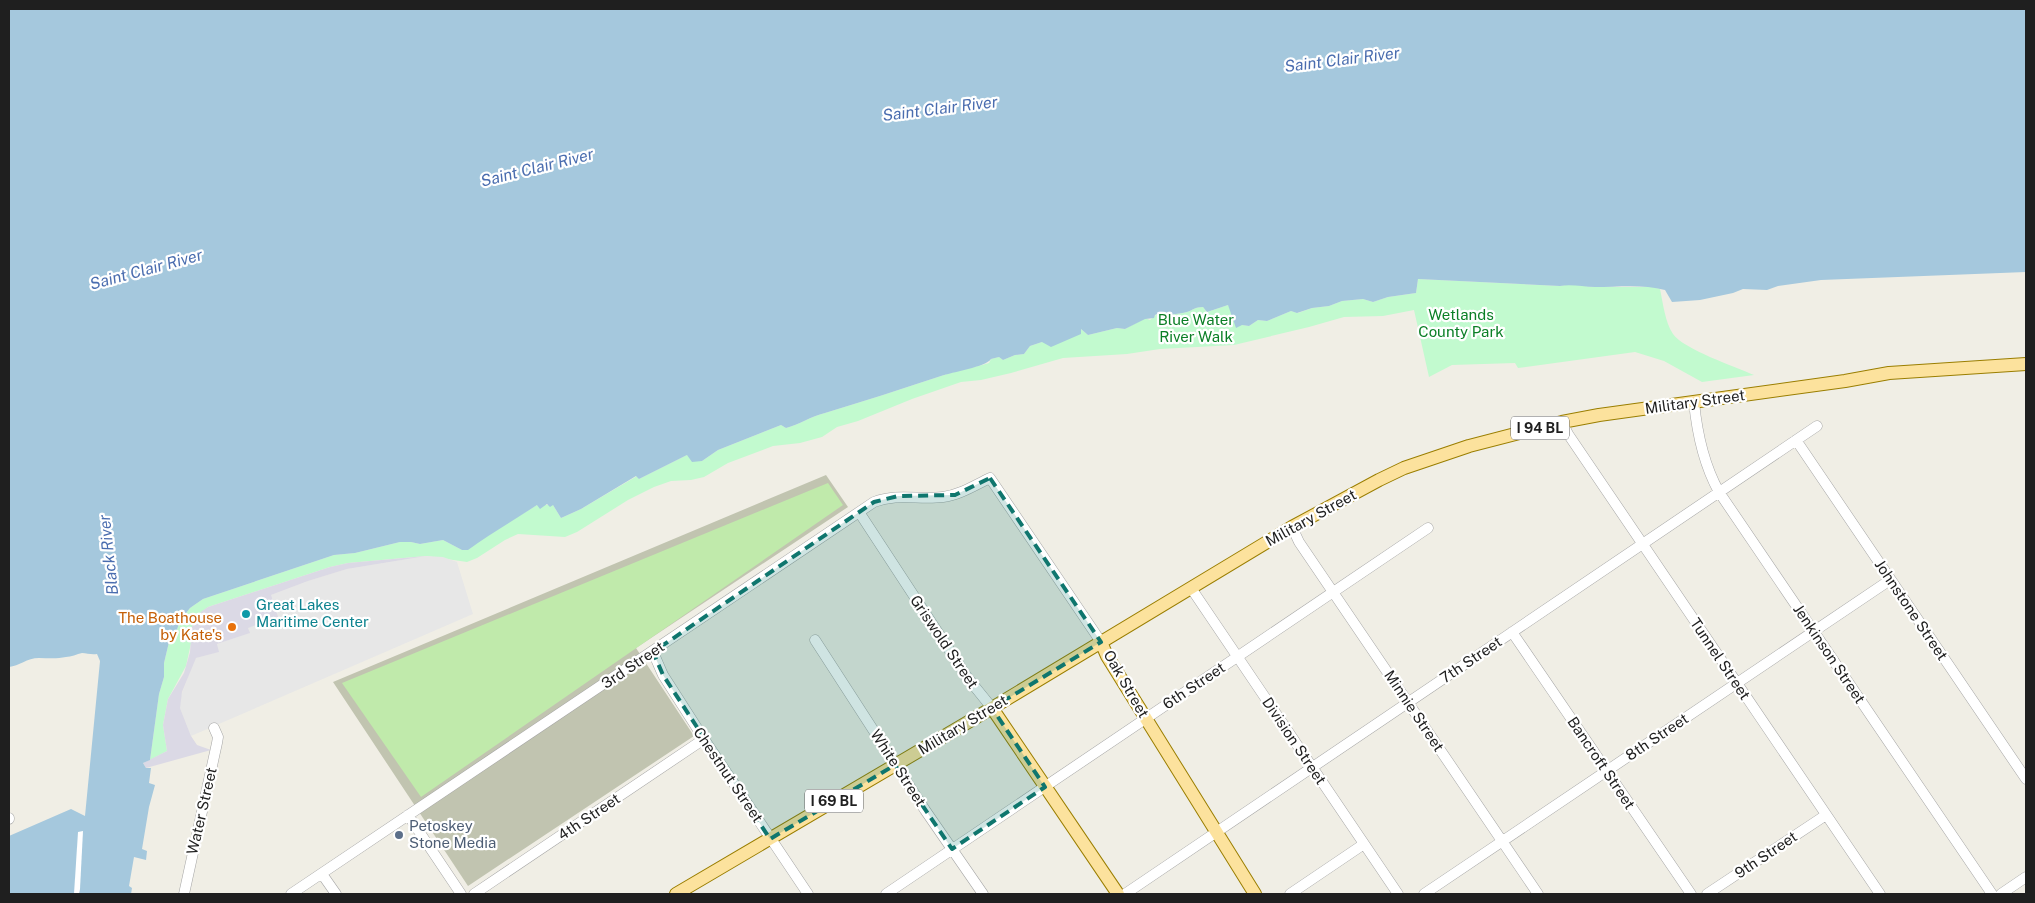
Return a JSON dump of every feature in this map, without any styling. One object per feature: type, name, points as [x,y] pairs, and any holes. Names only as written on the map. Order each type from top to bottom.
[{"type":"main road","name":"Military Street","points":[[676,894],[992,708],[1292,528],[1378,480],[1404,468],[1469,446],[1562,422],[1599,415],[1889,373],[2026,364]]},
{"type":"main road","name":"Oak Street","points":[[1101,642],[1107,656],[1254,894]]},
{"type":"main road","name":"Griswold Street","points":[[992,708],[1118,894]]},
{"type":"street","name":"Jenkinson Street","points":[[1694,402],[1695,416],[1706,465],[1719,492],[1992,894]]},
{"type":"street","name":"Tunnel Street","points":[[1562,422],[1568,434],[1642,544],[1880,894]]},
{"type":"street","name":"7th Street","points":[[1124,894],[1817,426]]},
{"type":"street","name":"Johnstone Street","points":[[1796,440],[2026,779]]},
{"type":"street","name":"3rd Street","points":[[291,894],[874,502],[885,498],[942,498],[955,495],[990,478]]},
{"type":"street","name":"Oak Street","points":[[990,478],[1101,642]]},
{"type":"street","name":"Griswold Street","points":[[859,512],[967,677],[992,708]]},
{"type":"street","name":"Minnie Street","points":[[1292,528],[1299,542],[1538,894]]},
{"type":"street","name":"6th Street","points":[[886,894],[1428,528]]},
{"type":"street","name":"8th Street","points":[[1424,894],[1890,580]]},
{"type":"street","name":"Division Street","points":[[1191,588],[1398,894]]},
{"type":"street","name":"Bancroft Street","points":[[1512,632],[1691,894]]},
{"type":"street","name":"White Street","points":[[815,640],[895,765],[983,894]]},
{"type":"street","name":"Chestnut Street","points":[[653,652],[663,675],[808,894]]},
{"type":"street","name":"Water Street","points":[[184,894],[217,743],[218,737],[214,728]]},
{"type":"street","name":"4th Street","points":[[474,894],[704,739]]},
{"type":"street","points":[[408,815],[461,894]]},
{"type":"street","name":"9th Street","points":[[1707,894],[1826,815]]},
{"type":"street","points":[[1290,894],[1364,844]]},
{"type":"street","points":[[322,874],[336,894]]},
{"type":"street","points":[[2001,894],[2026,877]]},
{"type":"highlighted area","points":[[990,478],[1101,642],[992,708],[1045,787],[952,849],[895,765],[770,839],[663,675],[653,652],[874,502],[898,496],[955,495]]},
{"type":"shaded area","points":[[826,475],[848,507],[636,648],[694,736],[468,886],[333,682]]},
{"type":"shaded area","points":[[426,556],[443,557],[457,562],[473,614],[191,736],[179,701],[194,661],[196,658],[218,652],[217,644],[249,633],[248,628],[271,595],[347,569]]},
{"type":"shaded area","points":[[426,556],[347,569],[271,595],[278,617],[248,628],[250,633],[217,644],[219,652],[196,658],[182,692],[180,708],[191,736],[197,745],[211,750],[146,768],[143,763],[167,751],[163,725],[168,699],[184,673],[190,652],[192,626],[202,611],[208,607],[330,567],[348,563]]},
{"type":"green space","points":[[1418,279],[1560,286],[1571,284],[1592,287],[1653,287],[1660,289],[1668,324],[1673,334],[1679,340],[1687,346],[1754,375],[1702,382],[1664,361],[1635,352],[1518,368],[1515,363],[1452,365],[1429,377],[1414,310],[1383,316],[1344,317],[1234,345],[1160,349],[1127,354],[1063,358],[1011,373],[981,380],[961,382],[858,421],[837,427],[822,437],[800,443],[773,446],[728,463],[704,477],[671,481],[654,487],[628,500],[577,532],[565,537],[518,534],[467,562],[426,556],[348,563],[330,567],[208,607],[197,616],[186,666],[168,699],[163,725],[167,751],[150,760],[159,694],[164,677],[164,663],[169,642],[175,635],[180,621],[190,608],[203,599],[334,555],[355,553],[400,542],[420,544],[443,540],[462,550],[537,505],[553,505],[561,518],[581,509],[637,476],[639,479],[687,455],[702,461],[718,450],[781,425],[786,428],[791,427],[820,414],[947,374],[989,363],[991,359],[999,357],[1003,360],[1015,355],[1024,354],[1030,346],[1081,329],[1088,335],[1117,328],[1125,329],[1145,318],[1150,320],[1157,314],[1162,317],[1203,307],[1207,312],[1228,305],[1242,325],[1249,326],[1258,320],[1267,321],[1291,311],[1298,313],[1342,301],[1363,299],[1373,302],[1388,297],[1416,293]]},
{"type":"green space","points":[[828,483],[843,505],[421,797],[342,683]]},
{"type":"water","points":[[9,9],[2026,9],[2026,272],[1821,280],[1778,286],[1767,290],[1743,289],[1700,300],[1672,302],[1665,290],[1648,287],[1560,286],[1418,279],[1416,293],[1388,297],[1373,302],[1363,299],[1342,301],[1297,313],[1291,311],[1267,321],[1258,320],[1249,326],[1242,325],[1236,328],[1228,305],[1207,312],[1203,307],[1162,317],[1157,314],[1154,318],[1145,319],[1125,329],[1117,328],[1088,335],[1081,329],[1081,334],[1051,347],[1042,342],[1030,346],[1024,354],[1015,355],[1003,360],[999,357],[991,359],[976,367],[820,414],[791,427],[786,428],[781,425],[718,450],[702,461],[692,462],[687,455],[639,479],[636,476],[581,509],[561,518],[553,505],[550,507],[547,504],[540,509],[537,505],[468,550],[462,550],[443,540],[420,544],[400,542],[355,553],[334,555],[203,599],[190,608],[180,621],[175,635],[169,642],[164,663],[164,677],[159,694],[150,760],[143,763],[146,768],[151,768],[149,783],[155,785],[149,807],[142,849],[147,851],[146,860],[134,857],[129,886],[132,888],[131,894],[9,894],[9,836],[71,809],[85,816],[100,661],[97,654],[82,653],[70,657],[35,658],[9,667]]},
{"type":"pier","points":[[83,831],[80,889],[79,894],[74,894],[78,832]]},
{"type":"place","name":"Great Lakes Maritime Center","points":[[246,614]]},
{"type":"place","name":"The Boathouse by Kate's","points":[[232,627]]},
{"type":"place","name":"Petoskey Stone Media","points":[[399,835]]},
{"type":"water label","name":"Saint Clair River","points":[[1342,59]]},
{"type":"water label","name":"Saint Clair River","points":[[940,108]]},
{"type":"water label","name":"Saint Clair River","points":[[537,167]]},
{"type":"water label","name":"Saint Clair River","points":[[146,269]]},
{"type":"water label","name":"Black River","points":[[108,555]]},
{"type":"park label","name":"Wetlands County Park","points":[[1461,324]]},
{"type":"park label","name":"Blue Water River Walk","points":[[1196,328]]}]
